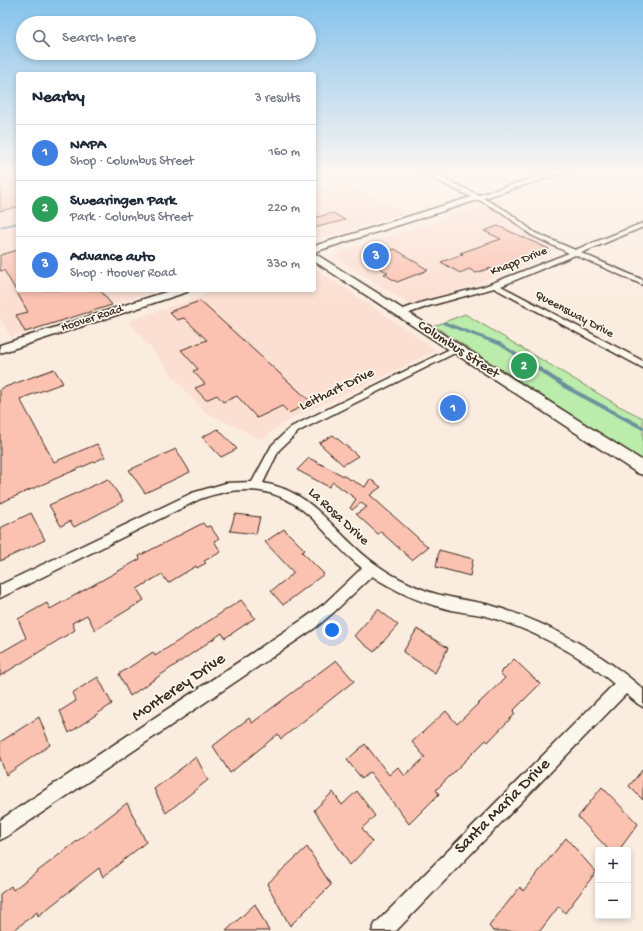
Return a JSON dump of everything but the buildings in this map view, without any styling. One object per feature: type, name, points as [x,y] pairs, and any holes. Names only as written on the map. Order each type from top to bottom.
[{"type":"main road","points":[[316,247],[425,214]]},
{"type":"main road","name":"Columbus Street","points":[[316,257],[643,469]]},
{"type":"main road","name":"Hoover Road","points":[[0,349],[177,292]]},
{"type":"street","points":[[508,214],[528,231],[643,282]]},
{"type":"street","name":"Knapp Drive","points":[[401,313],[426,304],[477,292],[643,225]]},
{"type":"street","name":"Queensway Drive","points":[[494,285],[643,365]]},
{"type":"street","name":"Leithart Drive","points":[[256,485],[269,457],[280,440],[295,428],[456,349]]},
{"type":"street","name":"La Rosa Drive","points":[[0,592],[196,496],[226,487],[256,485],[278,490],[305,504],[355,555],[370,568],[402,585],[436,600],[490,611],[554,637],[601,664],[643,699]]},
{"type":"street","name":"Monterey Drive","points":[[0,831],[310,623],[329,608],[370,568]]},
{"type":"street","name":"Santa Maria Drive","points":[[382,931],[625,684]]},
{"type":"shaded area","points":[[0,214],[16,214],[16,292],[153,292],[11,337],[0,318]]},
{"type":"shaded area","points":[[316,214],[400,214],[323,237],[316,235]]},
{"type":"shaded area","points":[[455,214],[500,214],[530,235],[557,248],[545,257],[474,285],[409,304],[335,257],[340,252]]},
{"type":"shaded area","points":[[316,269],[433,347],[435,351],[292,418],[273,430],[263,440],[207,413],[191,398],[129,321],[214,292],[316,292]]},
{"type":"green space","points":[[465,314],[619,406],[643,418],[643,461],[434,326]]},
{"type":"waterway","points":[[0,227],[16,223]]},
{"type":"waterway","points":[[444,323],[500,344],[531,364]]},
{"type":"waterway","points":[[530,363],[566,387],[643,428]]},
{"type":"place","name":"Advance auto","points":[[376,256]]},
{"type":"place","name":"Swearingen Park","points":[[524,366]]},
{"type":"place","name":"NAPA","points":[[453,408]]}]
